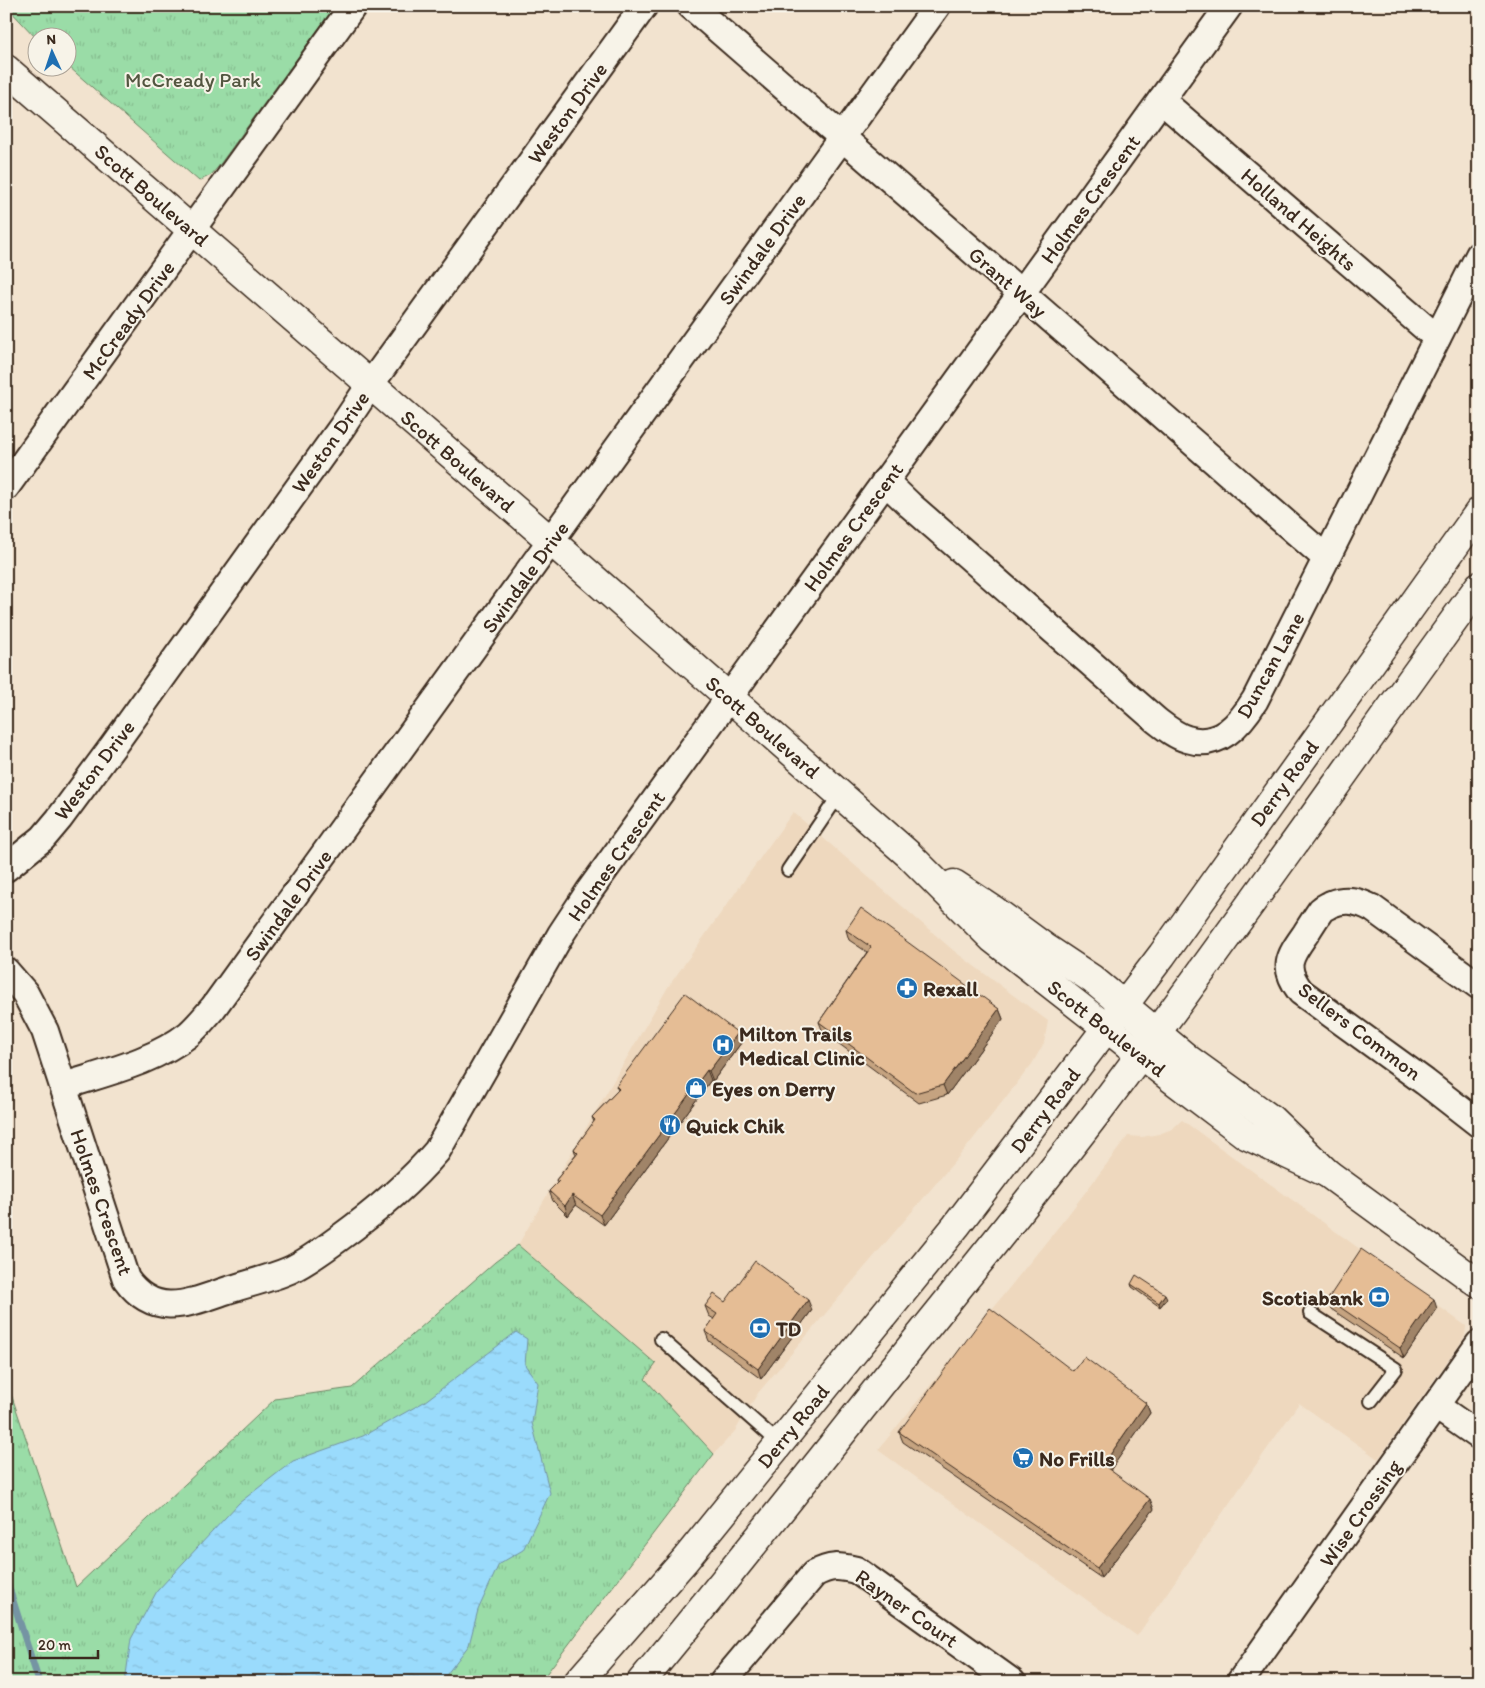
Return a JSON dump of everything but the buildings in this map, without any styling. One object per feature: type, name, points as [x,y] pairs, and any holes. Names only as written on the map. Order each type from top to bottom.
[{"type":"main road","name":"Scott Boulevard","points":[[6,68],[908,854],[993,939],[1246,1135],[1327,1173]]},
{"type":"main road","name":"Derry Road","points":[[578,1682],[685,1560],[956,1226],[1168,947],[1479,512]]},
{"type":"main road","name":"Derry Road","points":[[641,1682],[819,1463],[1092,1118],[1156,1033],[1479,586]]},
{"type":"main road","name":"Scott Boulevard","points":[[908,854],[995,911],[1092,979],[1188,1059],[1271,1119],[1327,1173],[1479,1284]]},
{"type":"street","name":"McCready Drive","points":[[6,487],[353,6]]},
{"type":"street","name":"Weston Drive","points":[[6,868],[43,838],[113,746],[342,427],[370,385],[644,6]]},
{"type":"street","name":"Grant Way","points":[[691,6],[1326,558]]},
{"type":"street","name":"Swindale Drive","points":[[64,1086],[152,1057],[180,1041],[207,1015],[937,6]]},
{"type":"street","name":"Holmes Crescent","points":[[6,971],[25,993],[45,1031],[126,1279],[132,1287],[152,1302],[165,1305],[182,1305],[290,1270],[320,1252],[384,1203],[417,1175],[436,1151],[575,912],[1229,6]]},
{"type":"street","name":"Holland Heights","points":[[1162,100],[1437,338]]},
{"type":"street","name":"Duncan Lane","points":[[885,481],[1157,721],[1173,733],[1186,739],[1199,741],[1218,738],[1236,726],[1247,713],[1267,677],[1479,255]]},
{"type":"street","name":"Sellers Common","points":[[1479,986],[1372,908],[1349,900],[1335,902],[1323,908],[1289,960],[1291,976],[1301,992],[1425,1082],[1479,1124]]},
{"type":"street","name":"Wise Crossing","points":[[1240,1682],[1479,1344]]},
{"type":"street","points":[[1436,1406],[1479,1436]]},
{"type":"street","name":"Rayner Court","points":[[723,1682],[814,1574],[828,1566],[856,1570],[1012,1682]]},
{"type":"lane","points":[[788,870],[839,795]]},
{"type":"lane","points":[[1310,1313],[1396,1369],[1371,1401]]},
{"type":"lane","points":[[661,1339],[779,1443]]},
{"type":"shaded area","points":[[793,812],[954,951],[1048,1021],[1044,1043],[1032,1064],[966,1148],[758,1393],[735,1431],[714,1454],[644,1379],[655,1364],[518,1245],[668,987]]},
{"type":"shaded area","points":[[1182,1120],[1466,1326],[1465,1335],[1461,1342],[1378,1459],[1299,1403],[1137,1636],[878,1450],[1068,1215],[1128,1136],[1142,1137],[1159,1134],[1172,1129]]},
{"type":"green space","name":"McCready Park","points":[[6,6],[335,6],[218,167],[211,175],[199,181],[78,75],[78,28],[28,29]]},
{"type":"green space","points":[[518,1245],[656,1364],[645,1379],[714,1454],[540,1682],[6,1682],[6,1379],[76,1587],[275,1399],[352,1388],[495,1262]]},
{"type":"water","points":[[516,1332],[527,1339],[525,1365],[538,1383],[532,1423],[550,1493],[523,1550],[499,1564],[478,1610],[469,1645],[441,1682],[125,1682],[131,1639],[157,1591],[239,1503],[293,1461],[363,1436],[424,1402]]},
{"type":"waterway","points":[[6,1579],[39,1682]]},
{"type":"place","name":"Rexall","points":[[907,988]]},
{"type":"place","name":"Milton Trails Medical Clinic","points":[[723,1045]]},
{"type":"place","name":"Eyes on Derry","points":[[696,1088]]},
{"type":"place","name":"Quick Chik","points":[[670,1125]]},
{"type":"place","name":"Scotiabank","points":[[1379,1297]]},
{"type":"place","name":"TD","points":[[760,1328]]},
{"type":"place","name":"No Frills","points":[[1023,1458]]}]
